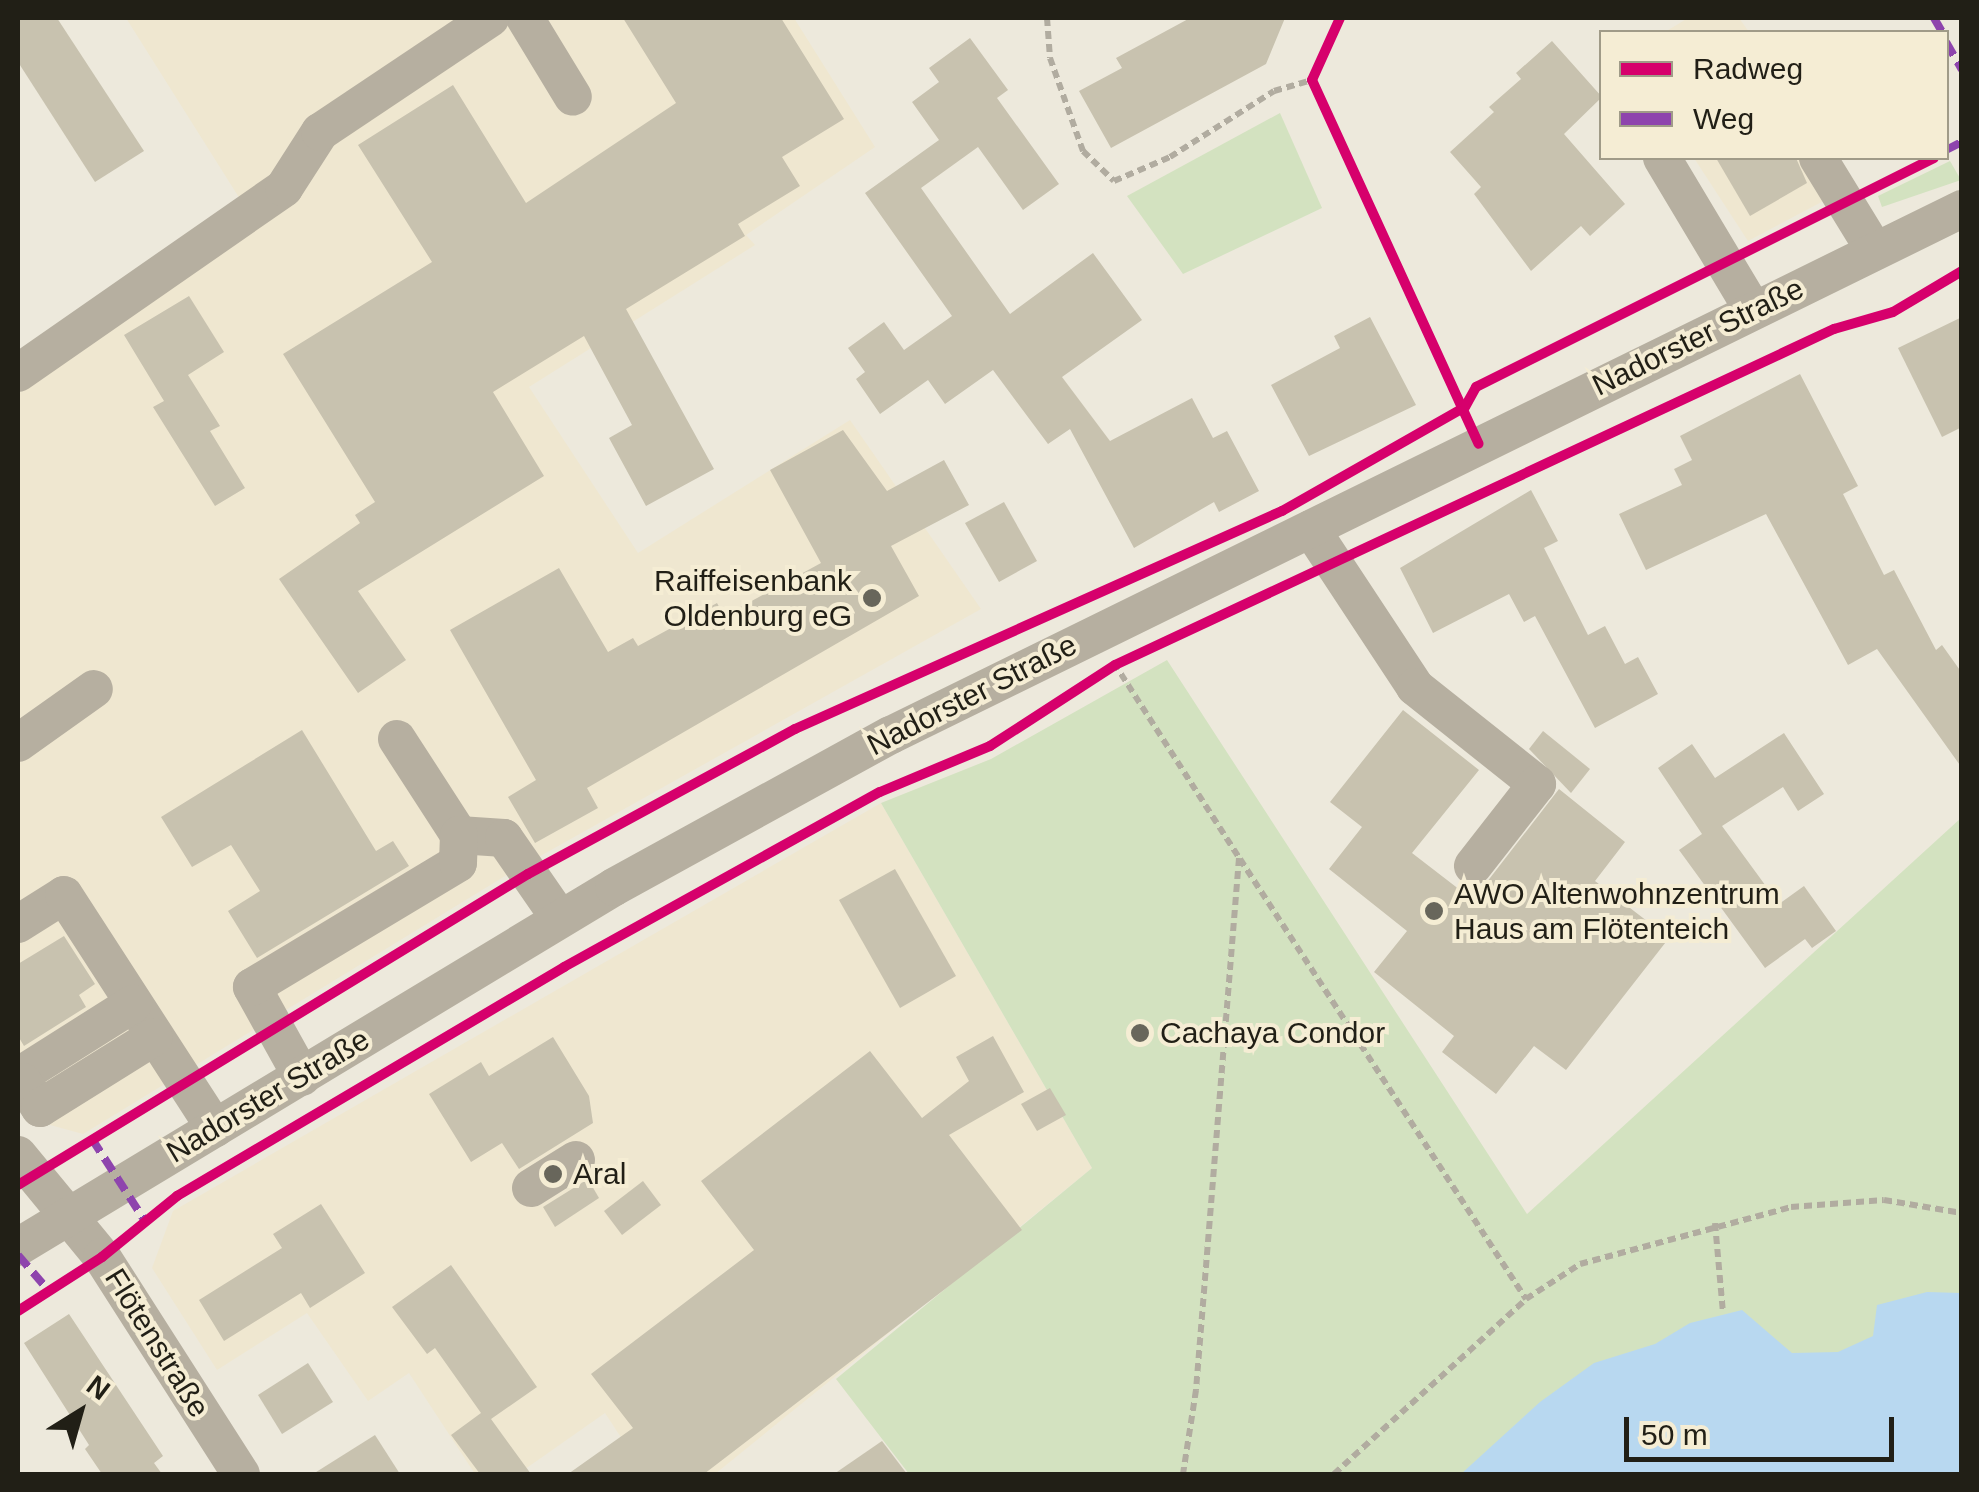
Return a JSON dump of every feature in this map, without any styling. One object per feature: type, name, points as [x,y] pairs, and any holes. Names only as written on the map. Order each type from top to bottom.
[{"type":"street","points":[[18,373],[169,273],[196,247],[284,188],[320,132],[490,18]]},
{"type":"street","points":[[525,18],[573,96]]},
{"type":"street","points":[[1663,160],[1753,310]]},
{"type":"street","points":[[1819,160],[1874,252]]},
{"type":"street","name":"Nadorster Straße","points":[[18,1247],[716,828],[1094,633],[1962,209]]},
{"type":"street","points":[[1311,529],[1416,688],[1537,784],[1474,866]]},
{"type":"street","points":[[18,743],[94,689]]},
{"type":"street","points":[[302,1077],[252,987],[458,863],[459,835],[396,740]]},
{"type":"street","points":[[459,835],[504,838],[560,920]]},
{"type":"street","points":[[18,924],[64,895],[124,1006],[215,1128]]},
{"type":"street","points":[[124,1006],[40,1108],[21,1076],[124,1006]]},
{"type":"street","name":"Flötenstraße","points":[[18,1155],[69,1214],[241,1474]]},
{"type":"street","points":[[531,1188],[576,1160]]},
{"type":"path","points":[[1046,18],[1050,58],[1083,150],[1114,181],[1170,157],[1274,91],[1312,80]]},
{"type":"path","points":[[1094,633],[1526,1298]]},
{"type":"path","points":[[1183,1474],[1196,1390],[1239,858]]},
{"type":"path","points":[[1334,1474],[1526,1298],[1580,1264],[1715,1223],[1791,1207],[1884,1200],[1962,1214]]},
{"type":"path","points":[[1715,1223],[1723,1312]]},
{"type":"shaded area","points":[[126,18],[794,18],[875,147],[746,235],[755,245],[529,387],[638,553],[850,420],[981,609],[510,873],[83,1134],[43,1123],[18,1103],[18,374],[257,226]]},
{"type":"shaded area","points":[[1688,18],[1739,18],[1748,30],[1668,30]]},
{"type":"shaded area","points":[[1695,160],[1831,160],[1850,187],[1748,241]]},
{"type":"shaded area","points":[[881,803],[1092,1168],[715,1474],[645,1474],[605,1413],[518,1474],[475,1474],[409,1373],[368,1401],[307,1313],[217,1370],[152,1268],[173,1211]]},
{"type":"green space","points":[[1280,113],[1322,208],[1183,274],[1127,196]]},
{"type":"green space","points":[[1950,161],[1961,180],[1882,207],[1878,196]]},
{"type":"green space","points":[[1167,660],[1527,1214],[1961,818],[1961,1474],[909,1474],[836,1379],[1092,1168],[881,803],[991,759]]},
{"type":"water","points":[[1927,1292],[1961,1293],[1961,1474],[1461,1474],[1540,1402],[1594,1363],[1655,1344],[1690,1323],[1742,1310],[1792,1353],[1838,1352],[1873,1336],[1877,1305]]},
{"type":"building","points":[[18,18],[57,18],[144,151],[95,182],[18,62]]},
{"type":"building","points":[[623,18],[781,18],[844,119],[782,157],[800,186],[738,224],[745,236],[626,309],[714,469],[646,506],[609,438],[632,425],[584,336],[493,392],[544,476],[358,591],[406,660],[358,693],[279,579],[360,523],[355,515],[375,502],[283,354],[432,262],[358,145],[453,85],[526,203],[676,103]]},
{"type":"building","points":[[1190,18],[1285,18],[1266,64],[1111,148],[1079,91],[1122,68],[1116,58]]},
{"type":"building","points":[[970,38],[1008,90],[997,98],[1059,184],[1023,210],[978,147],[921,188],[1010,314],[1093,253],[1142,320],[1062,377],[1110,441],[1192,398],[1213,438],[1227,431],[1259,491],[1219,512],[1214,502],[1134,548],[1070,429],[1048,444],[993,370],[945,404],[928,380],[880,414],[856,379],[865,372],[848,348],[884,322],[904,350],[952,316],[865,193],[939,140],[912,102],[939,82],[929,68]]},
{"type":"building","points":[[1552,41],[1599,94],[1599,100],[1564,134],[1625,204],[1590,236],[1581,226],[1531,271],[1474,194],[1481,187],[1450,152],[1494,112],[1489,107],[1521,79],[1516,73]]},
{"type":"building","points":[[1717,160],[1797,160],[1807,183],[1750,216]]},
{"type":"building","points":[[189,296],[224,352],[188,375],[220,426],[210,431],[245,488],[215,506],[153,407],[164,401],[124,335]]},
{"type":"building","points":[[1370,317],[1416,405],[1309,456],[1271,385],[1340,348],[1334,336]]},
{"type":"building","points":[[1962,317],[1962,427],[1942,437],[1898,348]]},
{"type":"building","points":[[1800,374],[1858,486],[1843,494],[1884,575],[1894,570],[1936,650],[1942,645],[1962,673],[1962,768],[1877,649],[1848,665],[1766,514],[1646,570],[1619,514],[1682,485],[1674,469],[1692,460],[1680,436]]},
{"type":"building","points":[[843,430],[887,491],[944,460],[969,505],[891,546],[919,596],[587,788],[598,808],[535,843],[508,797],[536,780],[450,630],[559,568],[608,652],[633,638],[638,646],[717,603],[724,616],[821,563],[770,470]]},
{"type":"building","points":[[1531,490],[1558,541],[1544,548],[1588,635],[1605,626],[1625,664],[1638,657],[1658,694],[1595,728],[1535,616],[1524,622],[1509,594],[1433,633],[1400,568]]},
{"type":"building","points":[[1004,502],[1037,561],[999,582],[965,523]]},
{"type":"building","points":[[1403,710],[1479,770],[1412,853],[1473,900],[1559,789],[1625,842],[1595,881],[1669,938],[1566,1070],[1534,1046],[1496,1094],[1442,1052],[1454,1036],[1374,972],[1407,931],[1329,869],[1362,827],[1330,802]]},
{"type":"building","points":[[302,730],[376,851],[393,841],[409,866],[257,958],[228,911],[260,891],[231,845],[192,867],[161,817]]},
{"type":"building","points":[[1543,731],[1590,769],[1571,793],[1529,749]]},
{"type":"building","points":[[1784,733],[1824,794],[1798,811],[1783,787],[1722,826],[1779,904],[1804,886],[1836,931],[1812,948],[1805,939],[1765,968],[1679,850],[1702,834],[1658,768],[1692,744],[1715,778]]},
{"type":"building","points":[[895,869],[956,976],[900,1008],[839,900]]},
{"type":"building","points":[[64,936],[95,984],[79,995],[86,1007],[24,1046],[18,1036],[18,964]]},
{"type":"building","points":[[993,1036],[1024,1092],[949,1135],[1022,1230],[704,1474],[568,1474],[633,1428],[591,1374],[754,1250],[701,1181],[870,1051],[922,1118],[969,1081],[956,1057]]},
{"type":"building","points":[[553,1037],[589,1096],[593,1123],[519,1169],[502,1143],[471,1162],[429,1094],[481,1062],[489,1076]]},
{"type":"building","points":[[1050,1088],[1066,1115],[1037,1131],[1021,1104]]},
{"type":"building","points":[[588,1179],[599,1198],[555,1227],[543,1207]]},
{"type":"building","points":[[643,1181],[661,1205],[622,1235],[604,1211]]},
{"type":"building","points":[[321,1204],[365,1273],[310,1308],[301,1293],[224,1341],[199,1300],[282,1248],[273,1234]]},
{"type":"building","points":[[451,1265],[537,1387],[491,1419],[531,1474],[480,1474],[451,1435],[481,1413],[435,1348],[427,1354],[392,1307]]},
{"type":"building","points":[[69,1314],[163,1456],[154,1463],[162,1474],[102,1474],[85,1449],[89,1445],[24,1343]]},
{"type":"building","points":[[308,1363],[333,1402],[282,1434],[258,1395]]},
{"type":"building","points":[[375,1435],[400,1474],[313,1474]]},
{"type":"building","points":[[882,1441],[907,1474],[834,1474]]},
{"type":"marked path","points":[[1934,18],[1941,30]]},
{"type":"marked path","points":[[1949,47],[1962,70]]},
{"type":"marked path","points":[[1949,148],[1962,142]]},
{"type":"marked path","points":[[92,1139],[147,1224]]},
{"type":"marked path","points":[[18,1255],[49,1291]]},
{"type":"cycle path","points":[[1340,18],[1312,80],[1479,444]]},
{"type":"cycle path","points":[[18,1185],[528,874],[795,729],[1282,511],[1465,407],[1476,387],[1930,160]]},
{"type":"cycle path","points":[[18,1311],[102,1257],[177,1196],[564,967],[880,792],[990,746],[1115,665],[1834,329],[1893,312],[1962,271]]},
{"type":"place","name":"Raiffeisenbank Oldenburg eG","points":[[872,598]]},
{"type":"place","name":"AWO Altenwohnzentrum Haus am Flötenteich","points":[[1434,911]]},
{"type":"place","name":"Cachaya Condor","points":[[1140,1033]]},
{"type":"place","name":"Aral","points":[[553,1174]]}]
